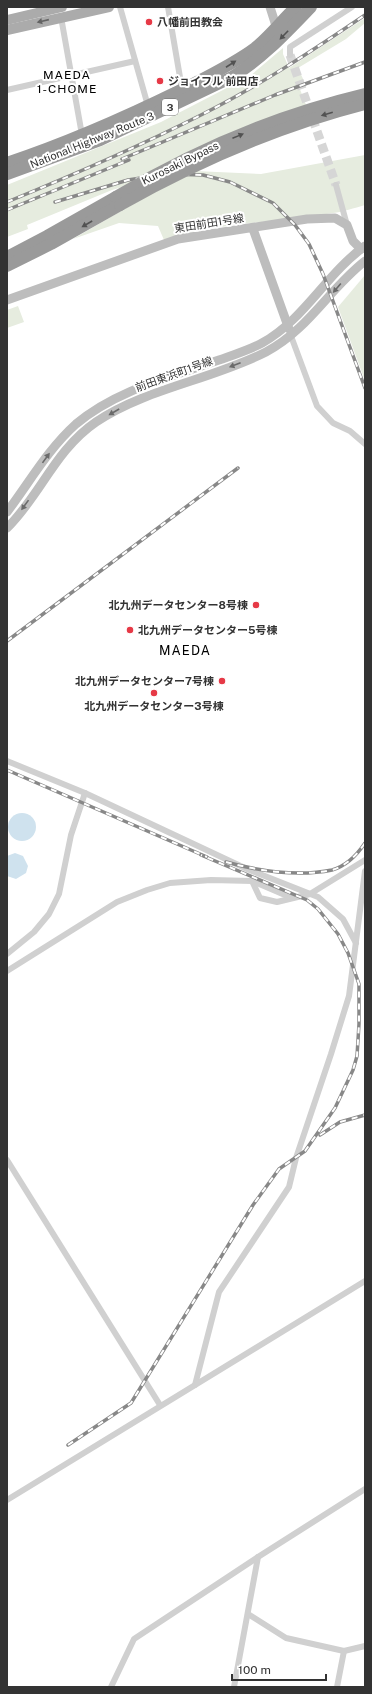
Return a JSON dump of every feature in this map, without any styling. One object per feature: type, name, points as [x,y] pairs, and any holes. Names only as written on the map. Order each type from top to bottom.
[{"type":"highway","name":"National Highway Route 3","points":[[7,163],[47,150],[148,106],[230,65],[256,47],[296,7]]},
{"type":"highway","name":"National Highway Route 3","points":[[7,174],[100,140],[232,77],[250,66],[271,48],[311,7]]},
{"type":"highway","name":"Kurosaki Bypass","points":[[7,266],[51,244],[163,170],[226,140],[302,112],[365,94]]},
{"type":"highway","name":"Kurosaki Bypass","points":[[7,256],[118,201],[259,137],[306,121],[365,104]]},
{"type":"main road","points":[[7,20],[75,10],[109,7]]},
{"type":"main road","points":[[7,30],[61,12]]},
{"type":"street","points":[[120,7],[148,106]]},
{"type":"street","points":[[168,7],[182,89]]},
{"type":"street","points":[[270,7],[276,26]]},
{"type":"street","points":[[290,55],[290,46],[352,7]]},
{"type":"street","points":[[61,12],[82,135]]},
{"type":"street","points":[[7,90],[135,61]]},
{"type":"street","points":[[336,185],[353,241],[363,247]]},
{"type":"street","name":"東田前田1号線","points":[[7,300],[178,239],[253,229],[307,219],[335,218],[347,225]]},
{"type":"street","points":[[253,229],[316,406],[333,423],[350,431],[365,444]]},
{"type":"street","name":"前田東浜町1号線","points":[[7,512],[61,439],[77,424],[96,410],[130,392],[261,344],[288,325],[349,259],[363,247]]},
{"type":"street","name":"前田東浜町1号線","points":[[7,528],[68,446],[95,423],[127,405],[265,352],[291,336],[317,311],[350,272],[365,261]]},
{"type":"street","points":[[7,761],[84,793],[247,869],[318,897],[343,919],[356,943]]},
{"type":"street","points":[[7,954],[34,932],[49,914],[56,901],[59,894],[71,835],[84,793]]},
{"type":"street","points":[[252,881],[260,898],[277,902],[310,894],[365,860]]},
{"type":"street","points":[[195,1385],[219,1292],[288,1187],[296,1158],[349,996],[365,871]]},
{"type":"street","points":[[7,971],[117,902],[170,883],[211,880],[252,881],[292,898]]},
{"type":"street","points":[[7,1160],[160,1405]]},
{"type":"street","points":[[7,1500],[365,1281]]},
{"type":"street","points":[[111,1687],[134,1640],[258,1557],[365,1489]]},
{"type":"street","points":[[234,1687],[258,1557]]},
{"type":"street","points":[[248,1614],[286,1638],[344,1651],[365,1646]]},
{"type":"street","points":[[338,1687],[344,1651]]},
{"type":"shaded area","points":[[365,18],[365,23],[346,39],[298,68],[304,81],[298,84],[306,105],[195,171],[261,174],[365,155],[365,205],[345,211],[312,216],[226,226],[184,234],[164,240],[158,226],[119,223],[73,239],[173,181],[126,186],[112,190],[27,225],[28,229],[7,237],[7,185],[161,122],[250,76],[283,48],[283,54],[289,68]]},
{"type":"shaded area","points":[[365,275],[365,381],[338,307]]},
{"type":"shaded area","points":[[18,306],[24,322],[7,328],[7,310]]},
{"type":"water","points":[[22,813],[32,817],[36,827],[32,837],[22,841],[12,837],[8,827],[12,817]]},
{"type":"water","points":[[15,853],[23,856],[28,866],[26,873],[16,879],[7,876],[7,856]]},
{"type":"tunnel","points":[[290,55],[336,185]]},
{"type":"railway","points":[[7,202],[81,171],[223,104],[285,68],[365,15]]},
{"type":"railway","points":[[122,159],[275,95],[365,62]]},
{"type":"railway","points":[[7,210],[129,160]]},
{"type":"railway","points":[[55,202],[128,180],[166,174],[203,175],[230,182],[273,203],[295,225],[309,244],[323,274],[365,388]]},
{"type":"railway","points":[[7,641],[238,468]]},
{"type":"railway","points":[[7,770],[207,857]]},
{"type":"railway","points":[[226,862],[279,872],[319,872],[332,870],[342,866],[355,856],[365,843]]},
{"type":"railway","points":[[68,1445],[131,1403],[253,1205],[279,1169],[305,1151],[335,1108],[353,1070],[357,1056],[359,984],[348,953],[338,934],[318,909],[307,900],[201,855]]},
{"type":"railway","points":[[320,1135],[340,1122],[365,1115]]},
{"type":"place","name":"八幡前田教会","points":[[149,22]]},
{"type":"place","name":"ジョイフル 前田店","points":[[160,81]]},
{"type":"place","name":"北九州データセンター8号棟","points":[[256,605]]},
{"type":"place","name":"北九州データセンター5号棟","points":[[130,630]]},
{"type":"place","name":"北九州データセンター7号棟","points":[[222,681]]},
{"type":"place","name":"北九州データセンター3号棟","points":[[154,693]]},
{"type":"district","name":"MAEDA 1-CHOME","points":[[67,82]]},
{"type":"district","name":"MAEDA","points":[[185,650]]}]
